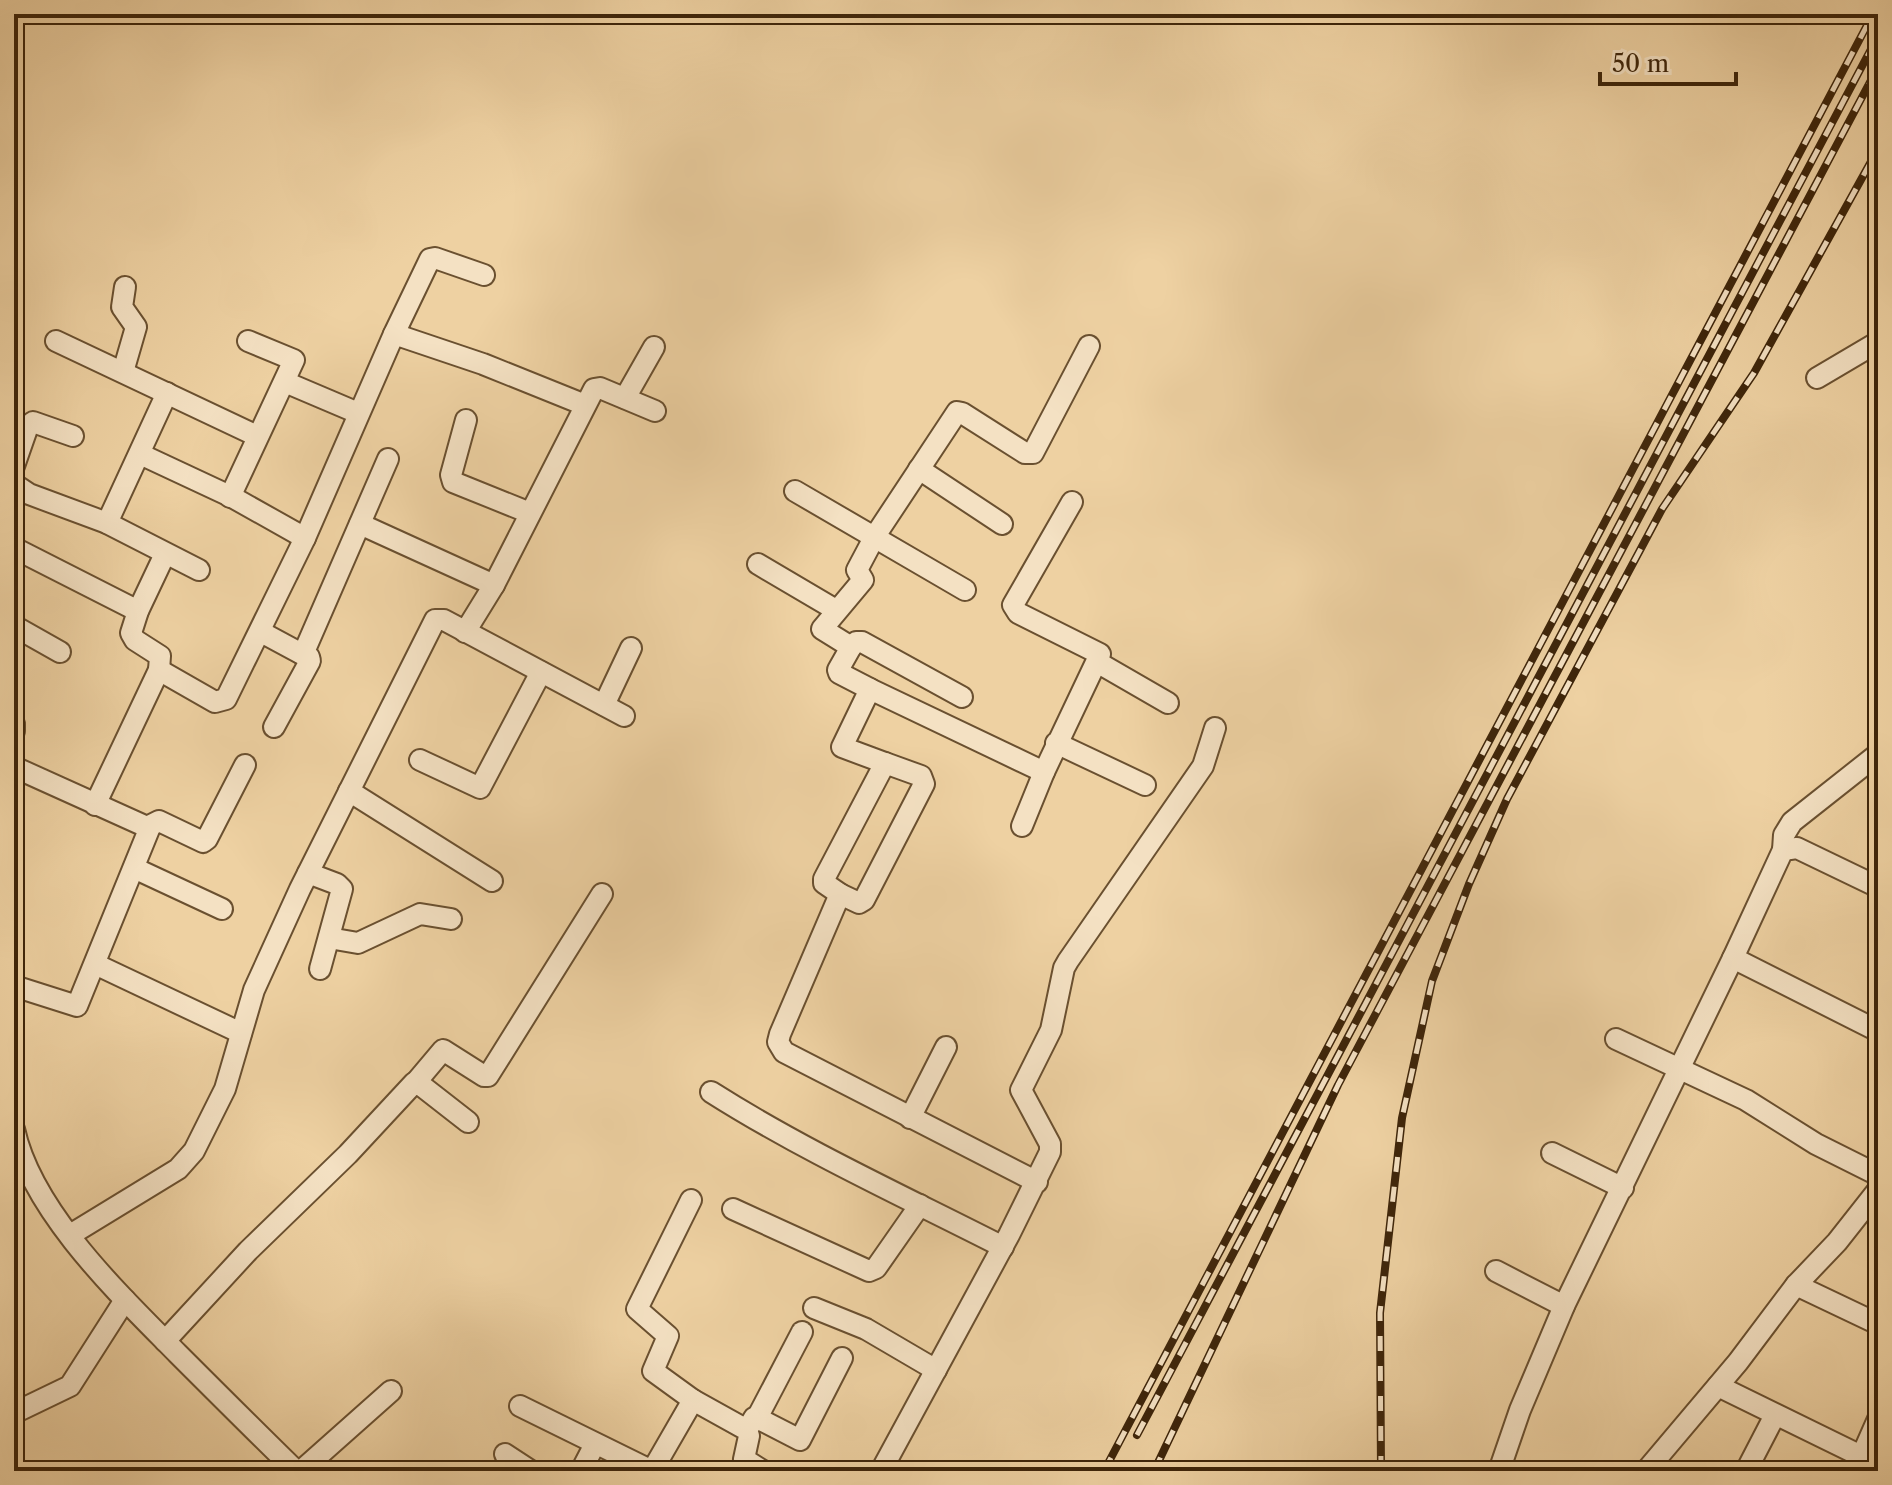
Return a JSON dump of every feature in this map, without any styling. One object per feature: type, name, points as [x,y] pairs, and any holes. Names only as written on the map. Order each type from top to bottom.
[{"type":"street","points":[[159,670],[215,702],[224,702],[305,538],[358,413],[430,259],[484,275]]},
{"type":"street","points":[[123,372],[136,327],[122,307],[125,287]]},
{"type":"street","points":[[394,334],[483,364],[585,405]]},
{"type":"street","points":[[56,341],[257,436]]},
{"type":"street","points":[[230,497],[294,360],[248,341]]},
{"type":"street","points":[[1817,378],[1878,342]]},
{"type":"street","points":[[851,647],[822,629],[863,580],[857,570],[875,536],[955,414],[959,412],[1025,453],[1033,453],[1089,346]]},
{"type":"street","points":[[625,398],[654,347]]},
{"type":"street","points":[[285,382],[358,413]]},
{"type":"street","points":[[465,632],[494,585],[596,387],[655,411]]},
{"type":"street","points":[[107,523],[167,393]]},
{"type":"street","points":[[466,420],[451,475],[453,482],[530,513]]},
{"type":"street","points":[[14,466],[28,426],[33,422],[73,436]]},
{"type":"street","points":[[140,454],[230,497],[305,538]]},
{"type":"street","points":[[302,654],[388,459]]},
{"type":"street","points":[[919,469],[1002,524]]},
{"type":"street","points":[[14,484],[29,494],[107,523],[199,570]]},
{"type":"street","points":[[795,491],[965,590]]},
{"type":"street","points":[[1022,826],[1056,743],[1100,657],[1098,651],[1018,613],[1013,605],[1072,502]]},
{"type":"street","points":[[360,524],[494,585]]},
{"type":"street","points":[[18,550],[138,611]]},
{"type":"street","points":[[95,805],[159,670],[160,656],[131,636],[138,611],[165,554]]},
{"type":"street","points":[[758,564],[836,610]]},
{"type":"street","points":[[70,1235],[186,1161],[225,1089],[254,990],[308,873],[435,620],[444,620],[624,716]]},
{"type":"street","points":[[14,626],[60,652]]},
{"type":"street","points":[[261,632],[309,657],[310,661],[274,727]]},
{"type":"street","points":[[962,697],[862,642],[856,642],[851,647],[838,671],[1044,772]]},
{"type":"street","points":[[604,705],[631,648]]},
{"type":"street","points":[[1097,662],[1168,703]]},
{"type":"street","points":[[420,760],[480,788],[541,672]]},
{"type":"street","points":[[870,689],[842,747],[921,776],[924,784],[864,900],[857,902],[824,883],[824,879],[885,763]]},
{"type":"street","points":[[14,724],[14,731]]},
{"type":"street","points":[[881,1471],[1003,1247],[1050,1152],[1050,1144],[1021,1090],[1051,1030],[1064,968],[1203,766],[1215,728]]},
{"type":"street","points":[[1056,743],[1145,785]]},
{"type":"street","points":[[1499,1471],[1520,1410],[1564,1306],[1733,958],[1783,850],[1784,835],[1792,822],[1878,754]]},
{"type":"street","points":[[14,986],[77,1006],[150,827],[159,821],[205,841],[245,765]]},
{"type":"street","points":[[14,767],[150,827]]},
{"type":"street","points":[[349,791],[492,881]]},
{"type":"street","points":[[1783,850],[1797,848],[1878,887]]},
{"type":"street","points":[[134,868],[222,909]]},
{"type":"street","points":[[308,873],[342,889],[320,969]]},
{"type":"street","points":[[165,1341],[248,1251],[348,1154],[416,1082],[439,1051],[443,1050],[488,1076],[602,894]]},
{"type":"street","points":[[840,894],[778,1042],[784,1052],[1037,1182]]},
{"type":"street","points":[[329,938],[358,943],[420,914],[451,919]]},
{"type":"street","points":[[1733,958],[1878,1031]]},
{"type":"street","points":[[95,964],[241,1033]]},
{"type":"street","points":[[1616,1039],[1746,1100],[1816,1144],[1878,1175]]},
{"type":"street","points":[[910,1118],[946,1047]]},
{"type":"street","points":[[416,1082],[468,1122]]},
{"type":"street","points":[[711,1092],[751,1118],[1003,1247]]},
{"type":"street","points":[[14,1129],[17,1145],[43,1200],[70,1235],[128,1304],[298,1471],[391,1391]]},
{"type":"street","points":[[1552,1153],[1623,1188]]},
{"type":"street","points":[[1646,1471],[1718,1386],[1796,1285],[1837,1242],[1878,1190]]},
{"type":"street","points":[[691,1200],[637,1309],[668,1336],[653,1371],[693,1400],[796,1441],[800,1440],[842,1358]]},
{"type":"street","points":[[733,1209],[869,1271],[876,1268],[920,1205]]},
{"type":"street","points":[[1496,1271],[1564,1306]]},
{"type":"street","points":[[1796,1285],[1878,1324]]},
{"type":"street","points":[[14,1413],[70,1386],[128,1304]]},
{"type":"street","points":[[814,1308],[866,1329],[936,1370]]},
{"type":"street","points":[[763,1471],[744,1459],[752,1424],[802,1332]]},
{"type":"street","points":[[1718,1386],[1775,1415],[1858,1464],[1875,1432]]},
{"type":"street","points":[[520,1406],[652,1471],[693,1400]]},
{"type":"street","points":[[1746,1471],[1775,1415]]},
{"type":"street","points":[[581,1471],[595,1444]]},
{"type":"street","points":[[505,1454],[531,1471]]},
{"type":"railway","points":[[1104,1471],[1873,14]]},
{"type":"railway","points":[[1137,1435],[1878,36]]},
{"type":"railway","points":[[1154,1471],[1338,1085],[1878,67]]},
{"type":"railway","points":[[1381,1471],[1380,1313],[1402,1118],[1432,981],[1469,884],[1507,799],[1662,509],[1754,373],[1878,149]]}]
